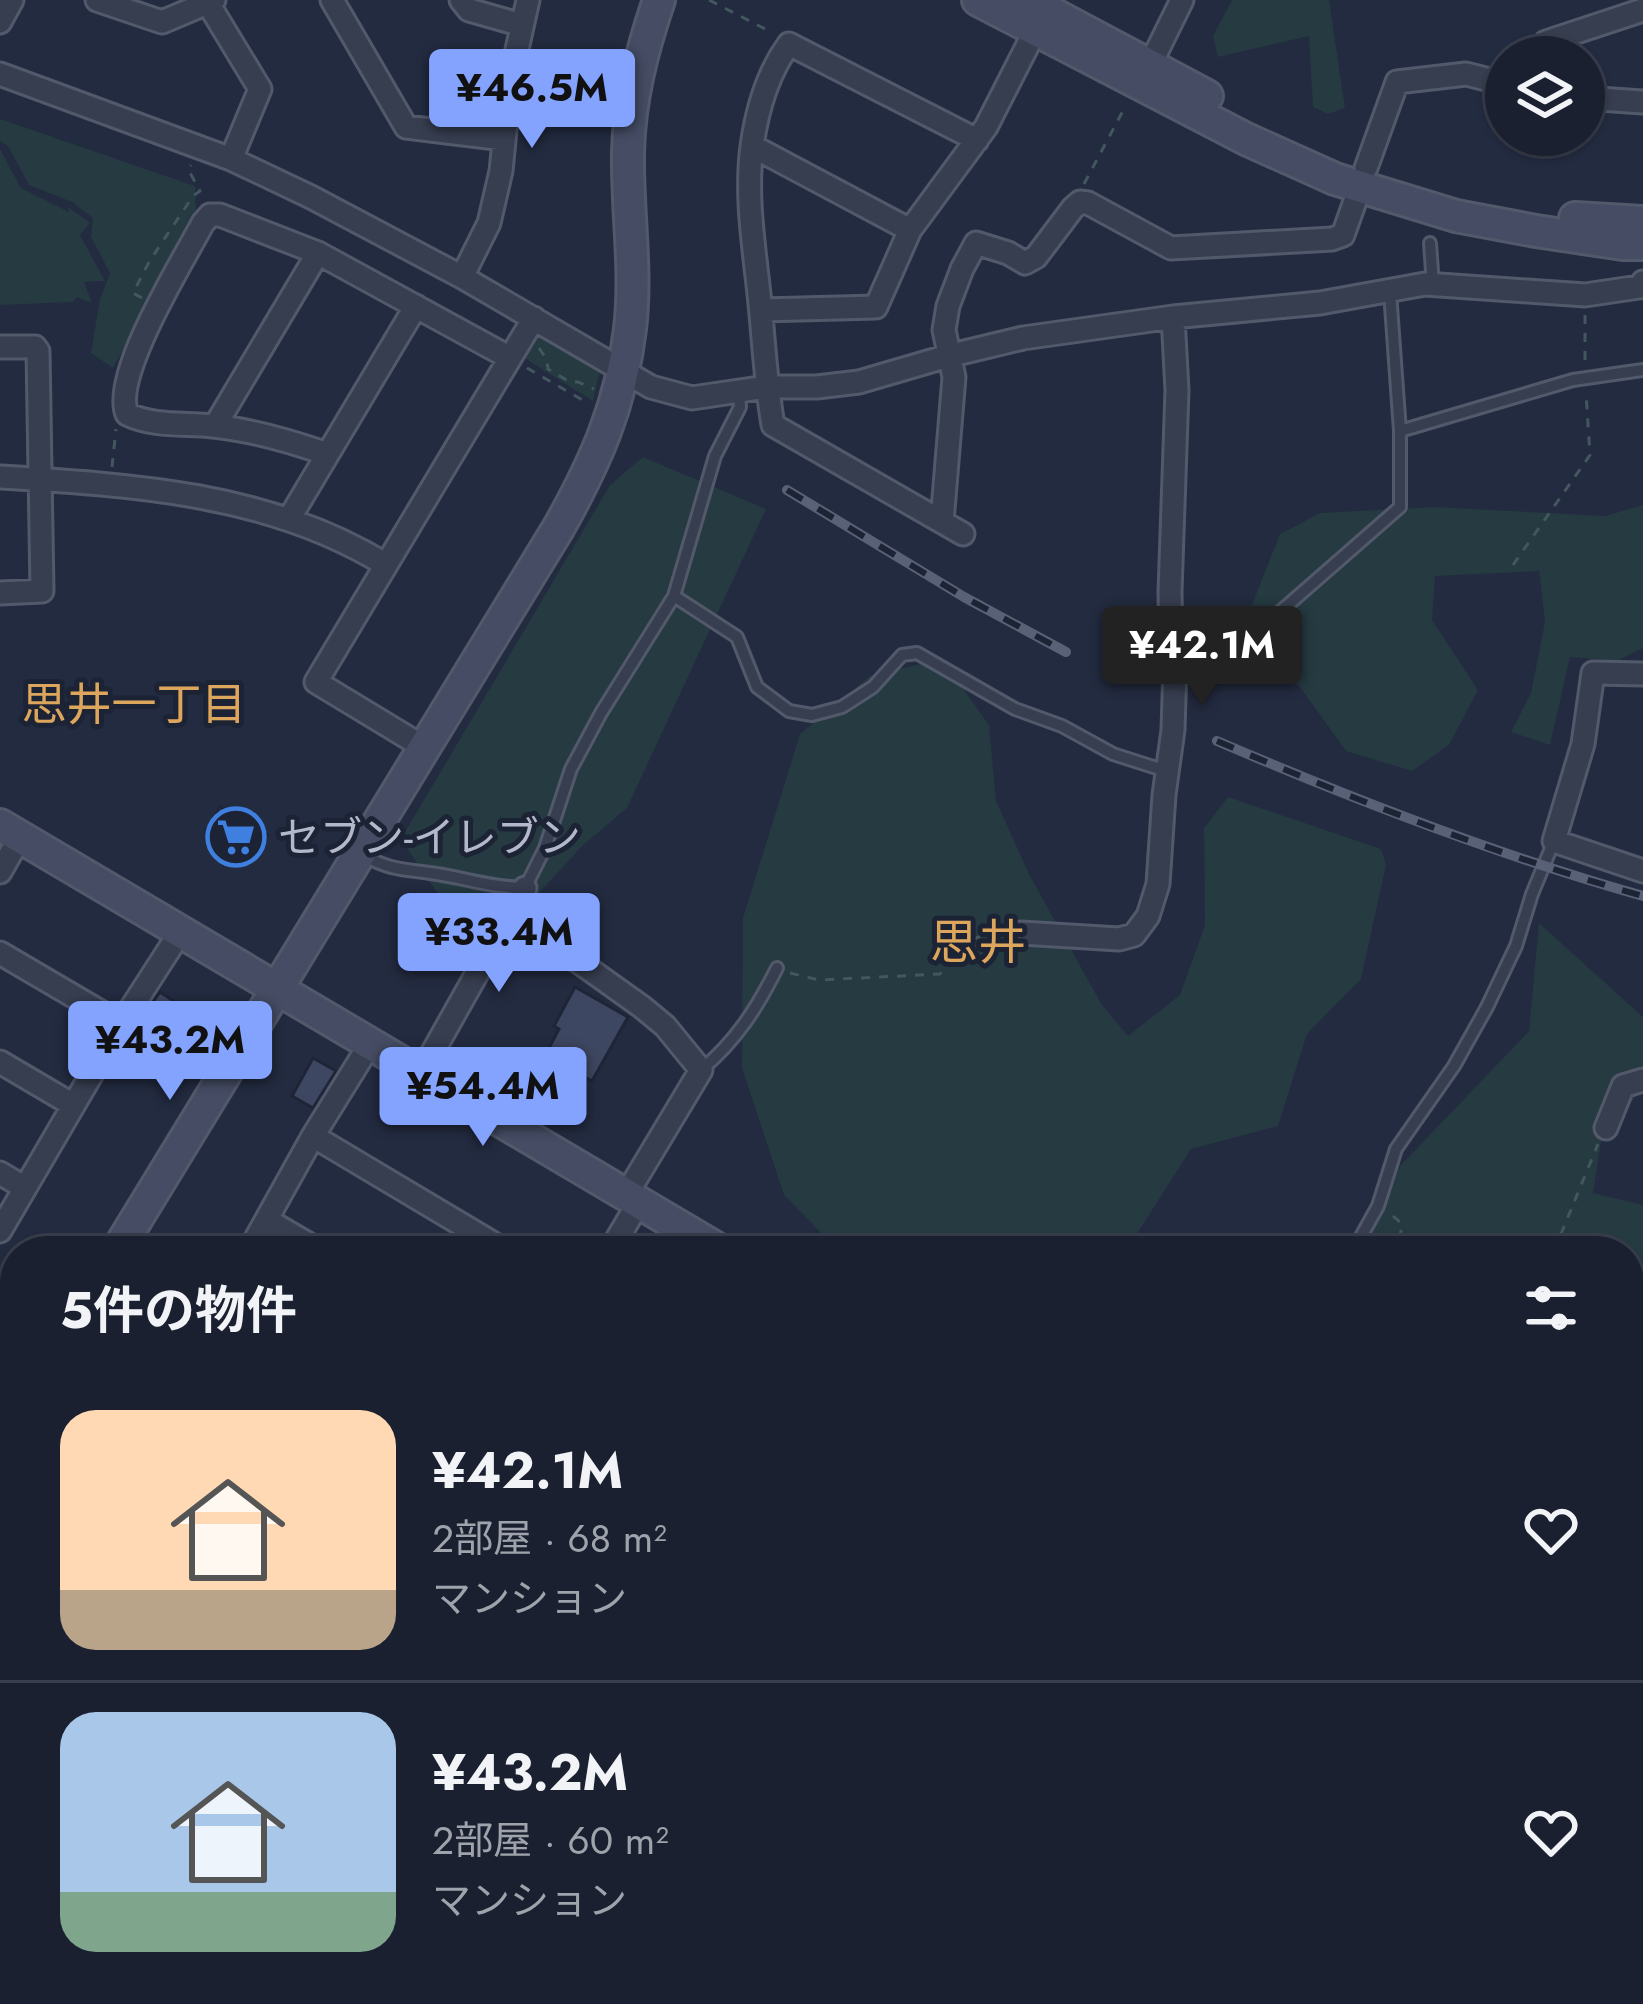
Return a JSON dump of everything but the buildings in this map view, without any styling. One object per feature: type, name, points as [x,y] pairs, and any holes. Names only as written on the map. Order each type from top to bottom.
[{"type":"street","points":[[0,22],[12,0]]},
{"type":"street","points":[[97,0],[162,22],[209,1],[260,89],[231,159]]},
{"type":"street","points":[[332,0],[406,127],[504,139]]},
{"type":"street","points":[[461,0],[470,10],[522,25]]},
{"type":"street","points":[[462,277],[489,224],[501,171],[510,81],[528,0]]},
{"type":"street","points":[[126,1236],[583,484],[609,427],[614,383],[631,324],[628,151],[632,101],[643,45],[659,0]]},
{"type":"street","points":[[978,0],[1032,15],[1150,65],[1363,178],[1456,216],[1643,244]]},
{"type":"street","points":[[1150,65],[1182,0]]},
{"type":"street","points":[[1564,36],[1643,10]]},
{"type":"street","points":[[761,310],[876,307],[910,230],[977,140],[1032,15]]},
{"type":"street","points":[[1032,15],[1246,139],[1335,179],[1363,178],[1586,219],[1643,222]]},
{"type":"street","points":[[964,534],[773,425],[749,183],[756,118],[789,44],[977,140]]},
{"type":"street","points":[[0,74],[231,159],[311,196],[462,277],[614,383],[692,398],[766,387],[859,382],[1023,338],[1432,285],[1585,295],[1643,283]]},
{"type":"street","points":[[942,522],[954,377],[944,330],[948,306],[976,243],[1024,263],[1036,257],[1080,202],[1171,248],[1343,236],[1397,82],[1466,74],[1485,79]]},
{"type":"street","points":[[1605,99],[1643,102]]},
{"type":"street","points":[[752,146],[910,230]]},
{"type":"street","points":[[327,454],[295,442],[215,426],[141,421],[127,414],[122,404],[125,380],[140,341],[211,215],[318,253],[510,358]]},
{"type":"street","points":[[215,426],[318,253]]},
{"type":"street","points":[[289,519],[416,306]]},
{"type":"street","points":[[1021,934],[1118,939],[1134,935],[1142,928],[1158,884],[1175,666],[1171,646],[1177,390],[1173,317]]},
{"type":"street","points":[[425,748],[316,682],[529,327]]},
{"type":"street","points":[[0,346],[38,351],[42,591],[0,593]]},
{"type":"street","points":[[0,477],[111,485],[246,506],[350,542],[386,565]]},
{"type":"street","points":[[1643,674],[1593,673],[1583,744],[1554,841],[1643,871]]},
{"type":"street","points":[[0,872],[10,831],[696,1236]]},
{"type":"street","points":[[421,1073],[525,888]]},
{"type":"street","points":[[508,922],[579,962],[642,1007],[701,1070],[617,1236]]},
{"type":"street","points":[[0,1231],[181,931]]},
{"type":"street","points":[[0,953],[121,1024]]},
{"type":"street","points":[[258,1236],[370,1043]]},
{"type":"street","points":[[0,1062],[73,1105]]},
{"type":"street","points":[[1606,1128],[1623,1086],[1643,1080]]},
{"type":"street","points":[[313,1136],[481,1236]]},
{"type":"street","points":[[0,1173],[25,1188]]},
{"type":"street","points":[[267,1220],[294,1236]]},
{"type":"lane","points":[[1430,243],[1432,285]]},
{"type":"lane","points":[[1171,646],[1250,638],[1400,507],[1390,292]]},
{"type":"lane","points":[[1400,431],[1585,377],[1643,370]]},
{"type":"lane","points":[[361,853],[399,871],[525,888],[545,848],[571,769],[674,596],[716,456],[740,407],[739,391]]},
{"type":"lane","points":[[674,596],[737,637],[757,687],[790,711],[812,715],[842,707],[873,687],[902,656],[916,653],[1015,709],[1062,726],[1113,754],[1166,771]]},
{"type":"lane","points":[[1361,1236],[1378,1206],[1396,1149],[1454,1066],[1487,1007],[1516,946],[1554,841]]},
{"type":"lane","points":[[701,1070],[726,1049],[757,1008],[777,968]]},
{"type":"path","points":[[709,0],[789,44]]},
{"type":"path","points":[[1080,202],[1081,190],[1128,102]]},
{"type":"path","points":[[133,293],[149,262],[200,191],[188,169]]},
{"type":"path","points":[[1513,565],[1590,454],[1585,295]]},
{"type":"path","points":[[529,327],[548,369],[556,375],[570,382],[614,383]]},
{"type":"path","points":[[510,358],[600,410]]},
{"type":"path","points":[[111,485],[116,423],[127,414]]},
{"type":"path","points":[[777,968],[819,980],[940,974],[956,949],[975,937],[1011,931],[1021,934]]},
{"type":"path","points":[[1561,1236],[1606,1128]]},
{"type":"path","points":[[1378,1206],[1400,1221],[1400,1236]]},
{"type":"shaded area","points":[[1232,0],[1329,0],[1345,108],[1328,114],[1313,107],[1309,36],[1218,57],[1213,36]]},
{"type":"shaded area","points":[[0,119],[195,186],[196,219],[113,368],[91,353],[100,299],[110,273],[91,237],[93,218],[72,202],[29,185],[8,146],[0,141]]},
{"type":"shaded area","points":[[0,149],[21,188],[69,212],[68,207],[90,223],[80,235],[105,281],[84,282],[92,303],[77,297],[73,302],[0,305]]},
{"type":"shaded area","points":[[542,332],[600,370],[593,401],[521,356],[531,337]]},
{"type":"shaded area","points":[[643,457],[766,509],[627,808],[582,846],[509,926],[440,897],[401,839],[610,485]]},
{"type":"shaded area","points":[[1643,505],[1643,648],[1617,661],[1570,657],[1550,745],[1511,732],[1531,693],[1545,622],[1539,571],[1435,576],[1432,620],[1478,690],[1449,745],[1412,771],[1346,751],[1300,687],[1240,635],[1280,534],[1320,513],[1435,507],[1605,516]]},
{"type":"shaded area","points":[[942,659],[989,725],[996,801],[1029,874],[1102,1005],[1128,1036],[1180,995],[1205,925],[1204,828],[1228,797],[1381,849],[1386,865],[1361,979],[1307,1034],[1278,1126],[1191,1149],[1136,1236],[824,1236],[784,1195],[742,1068],[743,918],[800,734],[870,676]]},
{"type":"shaded area","points":[[1539,923],[1643,1017],[1643,1087],[1601,1142],[1593,1193],[1643,1205],[1643,1236],[1367,1236],[1400,1166],[1529,1031]]},
{"type":"railway","points":[[787,490],[964,597],[1066,652]]},
{"type":"railway","points":[[1217,741],[1428,826],[1643,896]]},
{"type":"place","name":"セブン-イレブン","points":[[236,837]]},
{"type":"district","name":"思井一丁目","points":[[134,704]]},
{"type":"district","name":"思井","points":[[978,942]]}]
